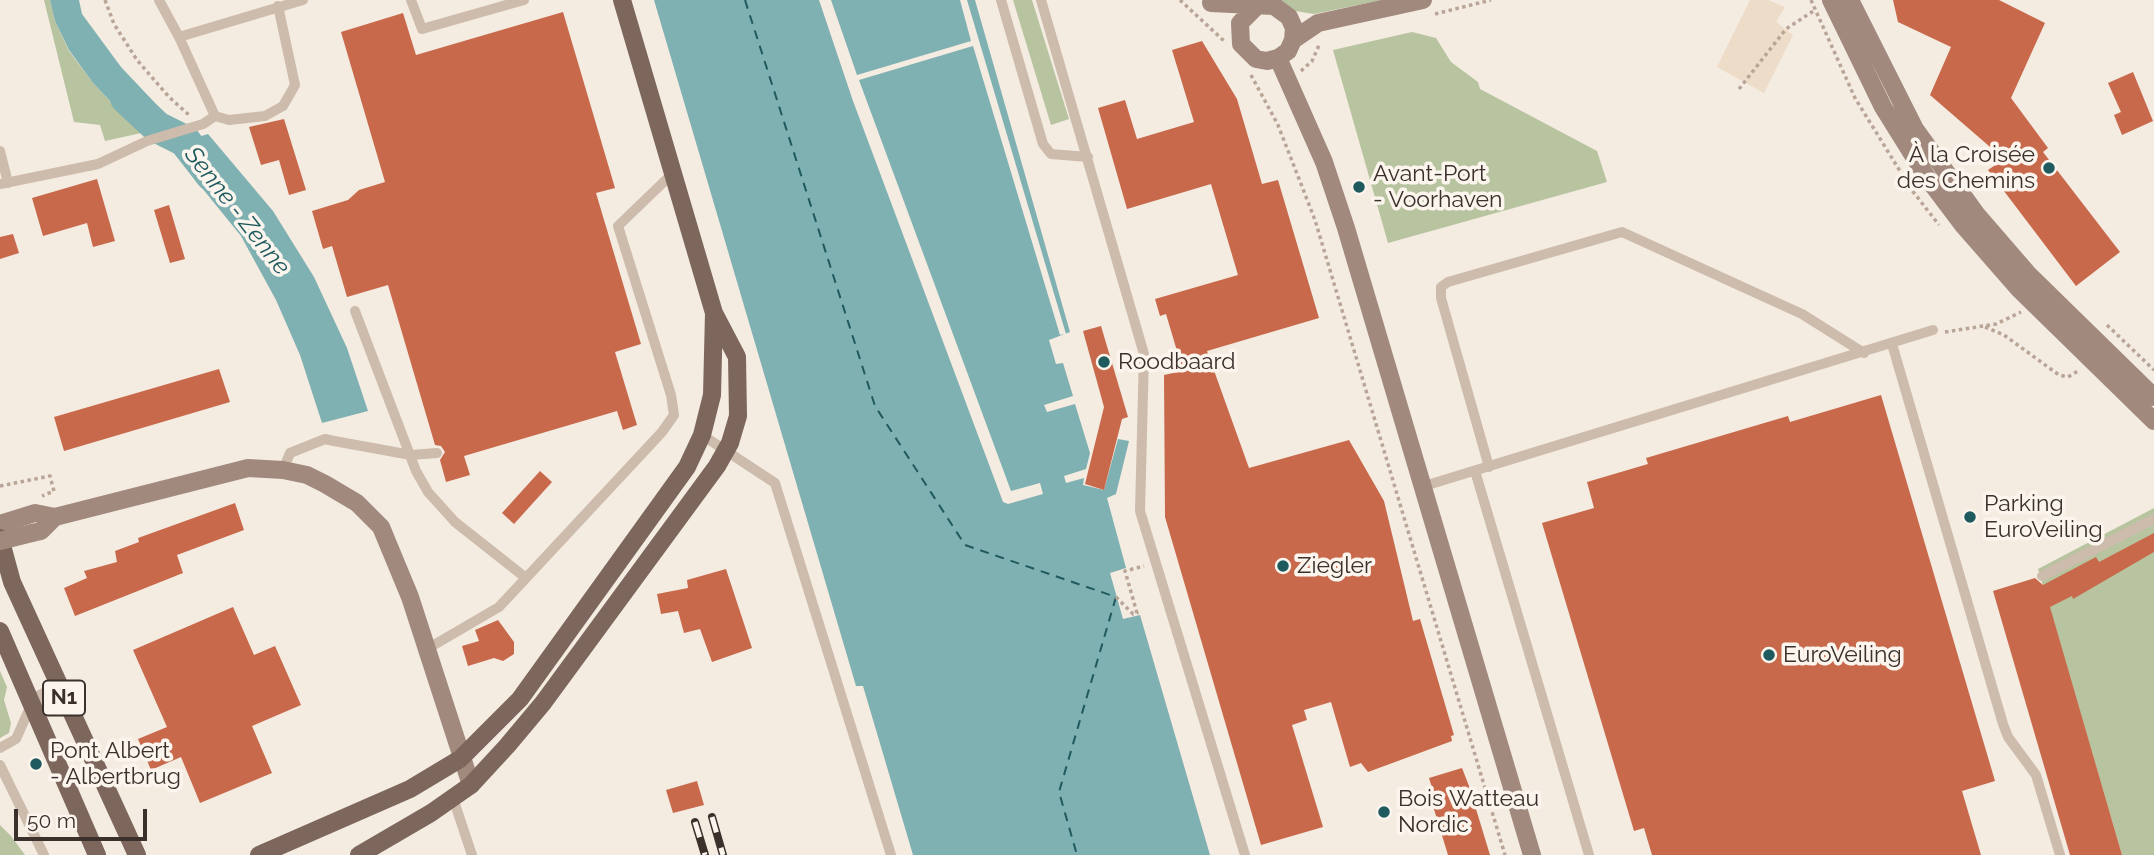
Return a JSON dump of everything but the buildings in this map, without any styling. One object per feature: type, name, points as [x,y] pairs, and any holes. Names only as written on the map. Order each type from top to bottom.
[{"type":"main road","points":[[359,855],[471,785],[543,703],[725,451],[738,416],[740,387],[737,357],[715,313],[622,0]]},
{"type":"main road","points":[[1850,0],[1915,129],[1977,215],[2028,274],[2154,397]]},
{"type":"main road","points":[[1210,1],[1255,8],[1274,6],[1289,17],[1321,31]]},
{"type":"main road","points":[[1210,1],[1239,33],[1247,53],[1267,61],[1288,51],[1294,28],[1289,17]]},
{"type":"main road","points":[[1825,4],[1883,107],[1930,181],[1963,225],[2019,289],[2152,415]]},
{"type":"main road","points":[[1293,40],[1428,7]]},
{"type":"main road","points":[[1239,33],[1246,14],[1255,8]]},
{"type":"main road","points":[[1278,58],[1324,162],[1346,228],[1532,855]]},
{"type":"main road","points":[[259,855],[410,789],[460,759],[520,699],[687,467],[702,435],[712,395],[715,313]]},
{"type":"main road","points":[[0,523],[30,524],[41,531],[55,517],[248,468],[283,470],[307,475],[325,484],[357,503],[381,527],[427,649],[460,759],[471,785]]},
{"type":"main road","points":[[0,540],[30,524]]},
{"type":"main road","name":"N1","points":[[0,540],[12,582],[137,855]]},
{"type":"main road","name":"N1","points":[[0,631],[97,855]]},
{"type":"street","points":[[32,703],[60,690]]},
{"type":"lane","points":[[159,0],[215,116],[229,120],[265,116],[283,106],[295,85],[278,6]]},
{"type":"lane","points":[[179,37],[303,0]]},
{"type":"lane","points":[[411,0],[422,29],[524,0]]},
{"type":"lane","points":[[1001,0],[1042,144],[1051,154],[1088,157]]},
{"type":"lane","points":[[1041,0],[1144,354],[1140,511],[1245,855]]},
{"type":"lane","points":[[0,151],[4,183],[98,164],[147,141],[203,124],[215,116]]},
{"type":"lane","points":[[427,649],[499,607],[662,432],[674,415],[671,395],[618,226],[673,173]]},
{"type":"lane","points":[[1489,467],[1441,298],[1441,287],[1448,282],[1622,232],[1802,314],[1864,353]]},
{"type":"lane","points":[[355,311],[416,471],[428,492],[455,522],[526,579]]},
{"type":"lane","points":[[1421,487],[1933,330]]},
{"type":"lane","points":[[1892,344],[2008,737],[2036,775],[2060,855]]},
{"type":"lane","points":[[702,435],[775,483],[891,855]]},
{"type":"lane","points":[[283,470],[290,453],[325,439],[411,455],[438,453]]},
{"type":"lane","points":[[1475,471],[1589,855]]},
{"type":"lane","points":[[2042,576],[2154,519]]},
{"type":"lane","points":[[0,748],[16,739],[32,703]]},
{"type":"lane","points":[[0,765],[42,852],[30,855]]},
{"type":"lane","points":[[453,798],[472,855]]},
{"type":"path","points":[[105,0],[114,24],[137,60],[181,110],[203,124]]},
{"type":"path","points":[[1428,7],[1491,0]]},
{"type":"path","points":[[1739,89],[1786,29],[1825,4]]},
{"type":"path","points":[[1321,31],[1308,66],[1260,88],[1296,168],[1315,220],[1505,855]]},
{"type":"path","points":[[1933,330],[1952,334],[1985,327],[2021,311]]},
{"type":"path","points":[[2104,322],[2154,370]]},
{"type":"path","points":[[1985,327],[2004,335],[2059,374],[2068,377],[2081,368]]},
{"type":"path","points":[[0,486],[50,475]]},
{"type":"path","points":[[1116,597],[1133,614],[1137,613],[1127,571]]},
{"type":"green space","points":[[44,0],[50,0],[55,21],[69,51],[93,83],[141,133],[105,141],[100,125],[74,122]]},
{"type":"green space","points":[[1013,0],[1032,0],[1069,119],[1051,125]]},
{"type":"green space","points":[[1278,0],[1382,0],[1314,14],[1295,11]]},
{"type":"green space","points":[[1412,32],[1436,38],[1451,62],[1478,82],[1480,89],[1597,151],[1607,182],[1388,243],[1333,50]]},
{"type":"green space","points":[[2154,508],[2154,855],[2122,855],[2038,569]]},
{"type":"green space","points":[[0,671],[7,687],[4,700],[11,723],[9,733],[0,738]]},
{"type":"green space","points":[[0,825],[11,836],[25,855],[0,855]]},
{"type":"shaded area","points":[[1750,0],[1768,0],[1785,7],[1776,22],[1793,35],[1764,93],[1717,67]]},
{"type":"water","points":[[50,0],[79,0],[82,14],[121,67],[173,122],[141,133],[93,83],[69,50],[55,21]]},
{"type":"water","points":[[654,0],[975,0],[1070,332],[1049,340],[1056,364],[1063,363],[1073,396],[1044,405],[1047,412],[1075,404],[1090,453],[1086,469],[1064,476],[1066,483],[1084,478],[1083,485],[1104,490],[1118,439],[1129,441],[1116,494],[1107,498],[1126,568],[1110,573],[1123,619],[1140,615],[1210,855],[913,855],[863,686],[856,686]]},
{"type":"water","points":[[208,134],[273,211],[314,277],[347,348],[368,411],[322,423],[300,355],[276,300],[241,236],[168,146]]},
{"type":"pier","points":[[819,0],[831,0],[857,75],[971,41],[960,0],[967,0],[1066,334],[1060,335],[973,46],[859,80],[1011,491],[1040,483],[1043,494],[1008,504],[1003,502],[853,101]]},
{"type":"waterway","name":"Senne - Zenne","points":[[126,98],[157,127],[185,141],[211,175]]},
{"type":"ferry route","points":[[745,0],[875,406],[965,545],[1116,597],[1059,792],[1077,855]]},
{"type":"railway","points":[[712,817],[723,855]]},
{"type":"railway","points":[[695,822],[705,855]]},
{"type":"place","name":"À la Croisée des Chemins","points":[[2049,168]]},
{"type":"place","name":"Avant-Port - Voorhaven","points":[[1359,187]]},
{"type":"place","name":"Roodbaard","points":[[1104,362]]},
{"type":"place","name":"Parking EuroVeiling","points":[[1970,517]]},
{"type":"place","name":"Ziegler","points":[[1283,566]]},
{"type":"place","name":"EuroVeiling","points":[[1769,655]]},
{"type":"place","name":"Pont Albert - Albertbrug","points":[[36,764]]},
{"type":"place","name":"Bois Watteau Nordic","points":[[1384,812]]}]
